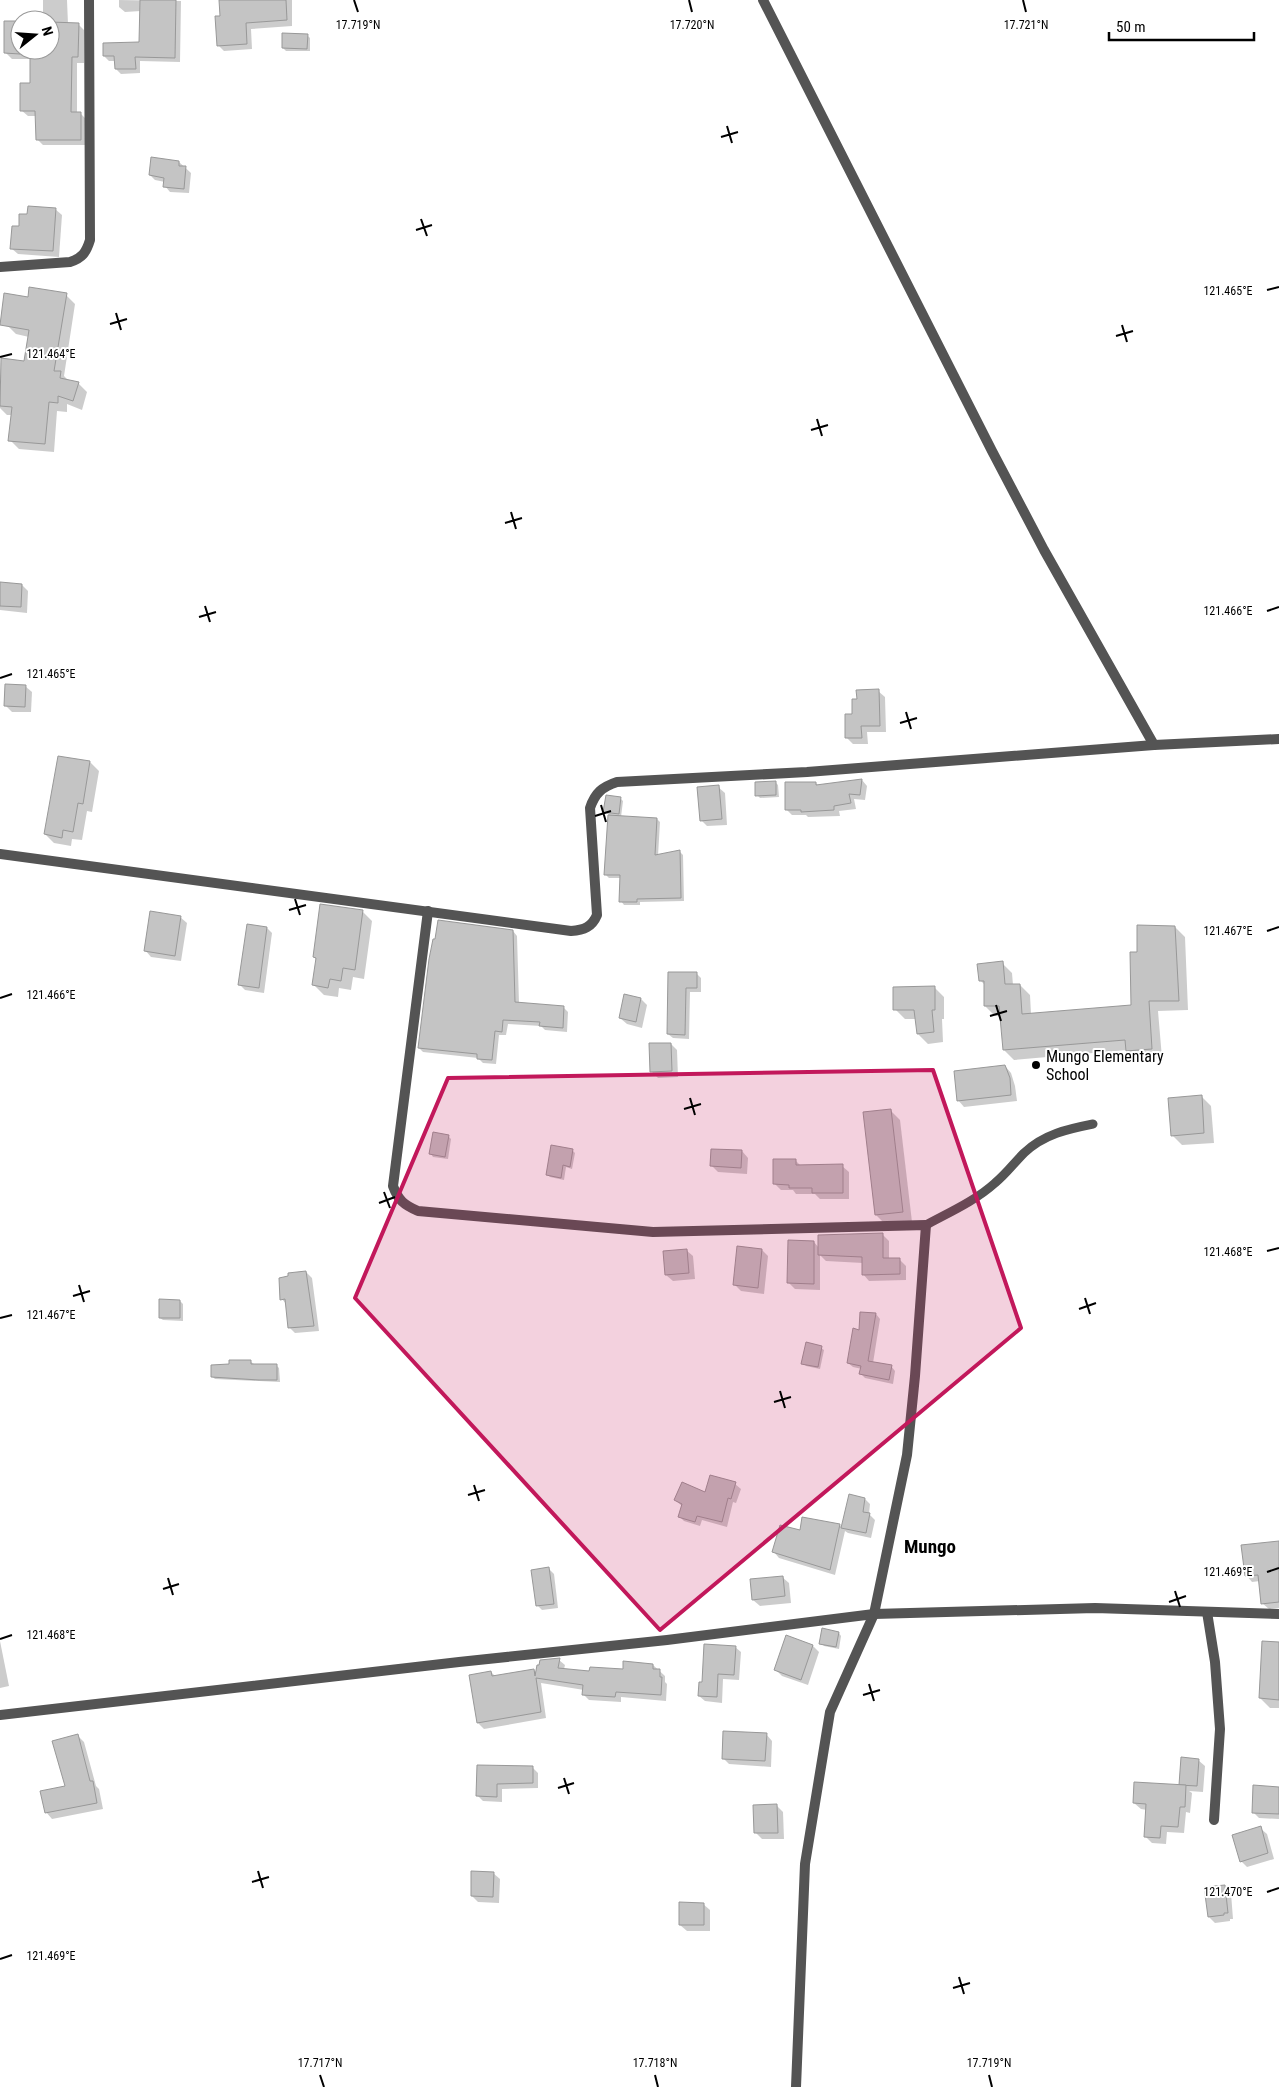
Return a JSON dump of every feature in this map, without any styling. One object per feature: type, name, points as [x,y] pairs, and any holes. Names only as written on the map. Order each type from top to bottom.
[{"type":"street","points":[[0,267],[70,262],[80,259],[87,251],[90,240],[89,0]]},
{"type":"street","points":[[763,0],[1044,550],[1154,744]]},
{"type":"street","points":[[0,854],[571,931],[583,930],[593,924],[597,915],[590,808],[594,797],[603,787],[617,782],[807,772],[1154,744],[1279,739]]},
{"type":"street","points":[[428,911],[393,1186],[398,1198],[406,1206],[418,1212],[653,1232],[926,1225],[907,1455],[874,1614],[830,1712],[805,1864],[796,2087]]},
{"type":"street","points":[[0,1716],[874,1614],[1094,1608],[1279,1614]]},
{"type":"street","points":[[1207,1612],[1216,1662],[1220,1729],[1214,1820]]},
{"type":"lane","points":[[926,1225],[973,1199],[994,1184],[1025,1152],[1041,1140],[1058,1131],[1093,1124]]},
{"type":"highlighted area","points":[[933,1070],[1021,1328],[660,1630],[355,1298],[448,1078]]},
{"type":"building","points":[[140,0],[176,0],[175,58],[135,57],[136,69],[115,69],[114,56],[103,56],[103,43],[139,42]]},
{"type":"building","points":[[219,0],[286,0],[287,20],[246,23],[247,44],[217,46],[215,16],[220,16]]},
{"type":"building","points":[[4,21],[10,21],[10,53],[4,53]]},
{"type":"building","points":[[60,22],[79,23],[78,57],[72,57],[71,112],[81,112],[81,140],[36,140],[35,111],[20,111],[20,83],[30,83],[30,60],[60,60]]},
{"type":"building","points":[[282,33],[308,34],[307,49],[282,48]]},
{"type":"building","points":[[151,157],[179,161],[179,166],[186,166],[184,189],[163,187],[164,178],[149,175]]},
{"type":"building","points":[[28,206],[56,208],[53,251],[10,249],[12,226],[19,226],[19,214],[27,214]]},
{"type":"building","points":[[29,287],[67,293],[54,371],[61,371],[60,378],[79,382],[73,401],[58,396],[58,403],[49,402],[45,444],[8,441],[12,407],[0,406],[1,358],[24,361],[29,330],[0,325],[4,293],[28,297]]},
{"type":"building","points":[[0,582],[22,584],[21,607],[0,606]]},
{"type":"building","points":[[5,684],[26,685],[25,707],[4,706]]},
{"type":"building","points":[[879,689],[880,726],[861,726],[862,738],[845,738],[845,714],[852,714],[852,699],[857,699],[856,690]]},
{"type":"building","points":[[58,756],[90,761],[83,804],[78,803],[73,832],[63,830],[62,838],[44,834]]},
{"type":"building","points":[[862,779],[860,795],[849,794],[851,803],[834,806],[834,810],[801,812],[801,810],[785,810],[785,782],[816,782],[816,785]]},
{"type":"building","points":[[776,781],[776,795],[755,796],[755,782]]},
{"type":"building","points":[[719,785],[722,819],[700,821],[697,787]]},
{"type":"building","points":[[606,795],[621,797],[619,814],[603,812]]},
{"type":"building","points":[[608,815],[657,818],[655,855],[680,850],[681,898],[637,899],[637,902],[619,902],[620,875],[604,875]]},
{"type":"building","points":[[320,904],[363,910],[355,970],[343,968],[341,981],[330,979],[328,988],[312,985],[316,958],[313,957]]},
{"type":"building","points":[[150,911],[181,916],[175,956],[144,951]]},
{"type":"building","points":[[438,920],[513,930],[515,1002],[564,1006],[563,1028],[539,1026],[540,1022],[503,1020],[502,1032],[495,1031],[492,1060],[477,1059],[477,1054],[418,1048],[429,959]]},
{"type":"building","points":[[247,924],[267,927],[259,988],[238,985]]},
{"type":"building","points":[[1137,925],[1175,926],[1179,1001],[1149,1001],[1152,1049],[1126,1051],[1125,1040],[1003,1050],[999,1006],[984,1006],[984,981],[979,981],[977,964],[1003,961],[1005,984],[1020,984],[1022,1014],[1131,1005],[1130,952],[1137,952]]},
{"type":"building","points":[[668,972],[697,972],[697,988],[686,988],[685,1035],[667,1034]]},
{"type":"building","points":[[935,986],[935,1010],[932,1010],[934,1032],[917,1034],[914,1010],[893,1010],[893,987]]},
{"type":"building","points":[[624,994],[641,998],[636,1022],[619,1018]]},
{"type":"building","points":[[649,1043],[671,1043],[672,1071],[650,1072]]},
{"type":"building","points":[[1005,1065],[1010,1078],[1011,1095],[957,1101],[954,1071]]},
{"type":"building","points":[[1202,1095],[1204,1133],[1171,1136],[1168,1098]]},
{"type":"building","points":[[891,1109],[903,1212],[875,1215],[863,1112]]},
{"type":"building","points":[[433,1132],[449,1135],[445,1157],[429,1154]]},
{"type":"building","points":[[551,1145],[573,1149],[570,1167],[563,1165],[561,1178],[546,1175]]},
{"type":"building","points":[[711,1149],[742,1150],[741,1168],[710,1166]]},
{"type":"building","points":[[773,1159],[796,1159],[796,1165],[843,1164],[843,1193],[812,1193],[812,1188],[789,1188],[789,1185],[773,1184]]},
{"type":"building","points":[[883,1233],[883,1258],[900,1258],[900,1274],[862,1275],[862,1257],[818,1255],[818,1235]]},
{"type":"building","points":[[788,1240],[814,1241],[814,1284],[787,1283]]},
{"type":"building","points":[[737,1246],[762,1249],[758,1288],[733,1285]]},
{"type":"building","points":[[687,1249],[689,1273],[665,1275],[663,1251]]},
{"type":"building","points":[[306,1271],[314,1326],[288,1328],[285,1299],[280,1300],[279,1278],[288,1276],[288,1273]]},
{"type":"building","points":[[159,1299],[180,1300],[180,1318],[159,1318]]},
{"type":"building","points":[[860,1312],[876,1313],[868,1361],[892,1365],[889,1380],[859,1374],[861,1366],[847,1363],[853,1328],[859,1330]]},
{"type":"building","points":[[806,1342],[822,1346],[818,1367],[801,1364]]},
{"type":"building","points":[[229,1360],[251,1360],[251,1364],[277,1364],[277,1380],[211,1377],[211,1365],[229,1364]]},
{"type":"building","points":[[710,1475],[736,1482],[731,1499],[728,1498],[722,1522],[697,1516],[695,1522],[678,1517],[682,1504],[674,1500],[682,1482],[705,1492]]},
{"type":"building","points":[[849,1494],[865,1498],[863,1512],[870,1513],[866,1533],[841,1528]]},
{"type":"building","points":[[802,1517],[840,1524],[830,1570],[772,1552],[780,1525],[800,1530]]},
{"type":"building","points":[[1279,1541],[1279,1602],[1261,1604],[1258,1575],[1245,1576],[1241,1545]]},
{"type":"building","points":[[549,1567],[554,1604],[536,1606],[531,1570]]},
{"type":"building","points":[[783,1576],[785,1596],[752,1600],[750,1579]]},
{"type":"building","points":[[822,1628],[839,1632],[836,1647],[819,1644]]},
{"type":"building","points":[[786,1635],[813,1645],[801,1680],[774,1670]]},
{"type":"building","points":[[1262,1641],[1279,1642],[1279,1700],[1259,1698]]},
{"type":"building","points":[[704,1644],[736,1646],[734,1675],[718,1674],[717,1697],[698,1696],[699,1682],[702,1682]]},
{"type":"building","points":[[560,1658],[558,1668],[589,1671],[590,1667],[623,1669],[623,1661],[653,1664],[653,1669],[660,1669],[660,1677],[662,1677],[661,1695],[616,1692],[615,1697],[582,1695],[583,1685],[536,1678],[541,1712],[477,1723],[469,1675],[491,1671],[492,1676],[534,1669],[535,1676],[540,1660]]},
{"type":"building","points":[[723,1731],[767,1733],[765,1761],[722,1759]]},
{"type":"building","points":[[78,1734],[90,1781],[93,1781],[97,1803],[45,1813],[40,1791],[65,1786],[52,1741]]},
{"type":"building","points":[[1181,1757],[1199,1759],[1197,1786],[1179,1785]]},
{"type":"building","points":[[477,1765],[533,1766],[533,1783],[497,1784],[497,1797],[476,1796]]},
{"type":"building","points":[[1134,1782],[1186,1785],[1185,1807],[1180,1807],[1178,1827],[1161,1826],[1160,1838],[1144,1837],[1146,1804],[1133,1803]]},
{"type":"building","points":[[1253,1785],[1279,1787],[1279,1814],[1252,1813]]},
{"type":"building","points":[[777,1804],[778,1833],[754,1833],[753,1805]]},
{"type":"building","points":[[1261,1826],[1268,1853],[1240,1862],[1232,1835]]},
{"type":"building","points":[[471,1871],[494,1872],[493,1897],[471,1896]]},
{"type":"building","points":[[1225,1885],[1228,1913],[1208,1917],[1204,1887]]},
{"type":"building","points":[[679,1902],[704,1903],[704,1925],[679,1925]]},
{"type":"place","name":"Mungo Elementary School","points":[[1036,1065]]},
{"type":"district","name":"Mungo","points":[[930,1546]]}]
